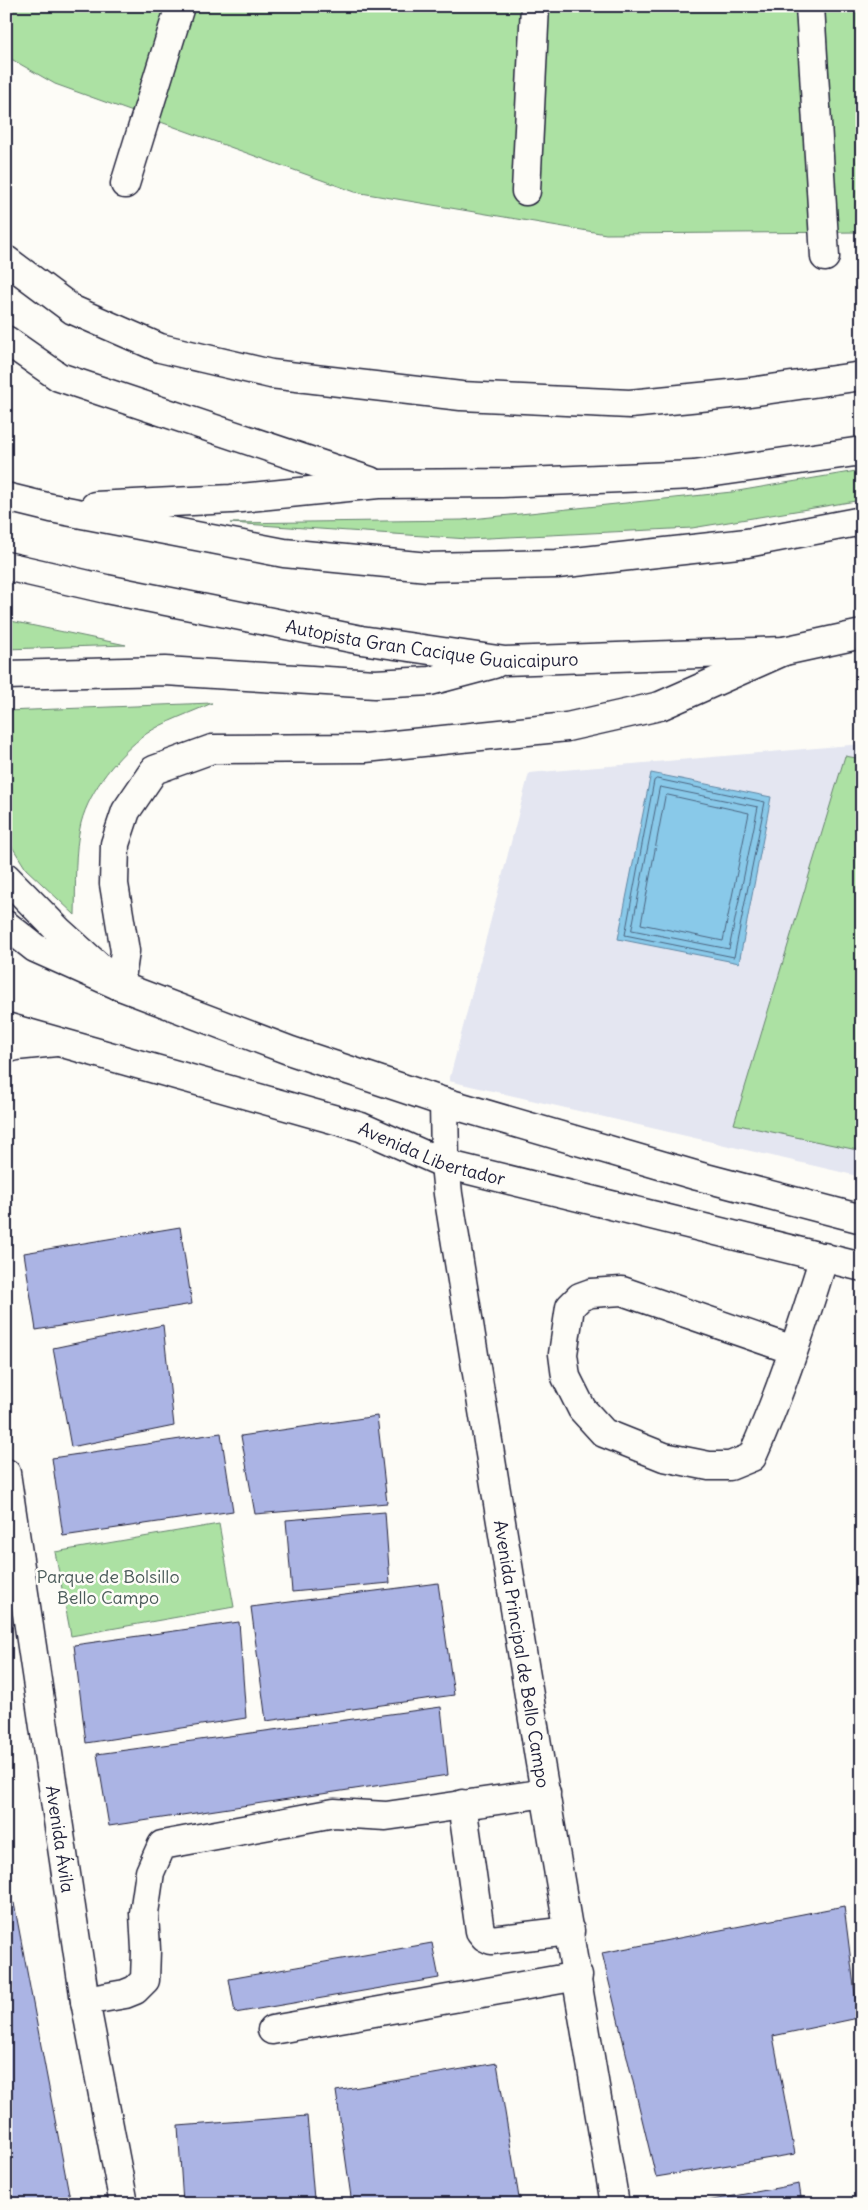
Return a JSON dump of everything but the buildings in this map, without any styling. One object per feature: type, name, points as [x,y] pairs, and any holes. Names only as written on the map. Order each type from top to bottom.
[{"type":"main road","points":[[125,184],[180,6]]},
{"type":"main road","points":[[526,191],[534,6]]},
{"type":"main road","points":[[810,6],[825,257]]},
{"type":"main road","points":[[6,260],[73,310],[160,348],[271,374],[461,396],[630,404],[750,392],[862,376]]},
{"type":"main road","points":[[6,340],[59,377],[378,484]]},
{"type":"main road","points":[[51,508],[231,499],[378,484],[501,483],[694,475],[862,451]]},
{"type":"main road","points":[[6,497],[51,508],[284,553],[428,567],[557,564],[746,543],[862,520]]},
{"type":"main road","name":"Autopista Gran Cacique Guaicaipuro","points":[[6,566],[106,589],[361,640],[505,661],[784,651],[862,634]]},
{"type":"main road","points":[[120,986],[125,951],[114,884],[115,844],[126,811],[154,770],[212,749],[365,748],[567,728],[660,706],[784,651]]},
{"type":"main road","points":[[6,675],[165,671],[375,684],[430,681],[505,661]]},
{"type":"main road","points":[[6,877],[60,932],[120,986]]},
{"type":"main road","points":[[6,925],[35,948],[120,986],[291,1051],[444,1102],[688,1173],[862,1219]]},
{"type":"main road","name":"Avenida Libertador","points":[[6,1027],[362,1127],[445,1164],[862,1268]]},
{"type":"main road","points":[[6,1049],[40,1043],[63,1042]]},
{"type":"main road","name":"Avenida Principal de Bello Campo","points":[[444,1102],[445,1164],[450,1204],[615,2204]]},
{"type":"main road","points":[[793,1350],[622,1291],[591,1293],[580,1297],[570,1307],[563,1354],[566,1377],[582,1409],[604,1433],[664,1457],[709,1466],[730,1466],[752,1457],[793,1350],[824,1257]]},
{"type":"main road","name":"Avenida Ávila","points":[[6,1473],[85,2001],[124,2204]]},
{"type":"main road","points":[[85,2001],[125,1994],[135,1990],[145,1980],[144,1913],[150,1872],[162,1845],[334,1813],[386,1816],[546,1793]]},
{"type":"main road","points":[[462,1804],[480,1931],[485,1937],[490,1940],[570,1931]]},
{"type":"main road","points":[[272,2030],[578,1976]]},
{"type":"shaded area","points":[[862,744],[862,1177],[449,1081],[529,773]]},
{"type":"green space","points":[[6,6],[862,6],[862,232],[606,234],[355,192],[55,84],[6,56]]},
{"type":"green space","points":[[862,470],[862,500],[692,528],[468,539],[230,523],[462,520],[732,492]]},
{"type":"green space","points":[[6,620],[126,645],[6,649]]},
{"type":"green space","points":[[212,703],[169,721],[146,734],[125,752],[98,785],[85,810],[79,834],[76,857],[75,915],[26,869],[6,837],[6,711]]},
{"type":"green space","points":[[845,756],[862,759],[862,1151],[734,1124]]},
{"type":"green space","name":"Parque de Bolsillo Bello Campo","points":[[219,1524],[234,1607],[71,1636],[55,1552]]},
{"type":"water","points":[[651,773],[771,797],[739,963],[618,939]]}]
